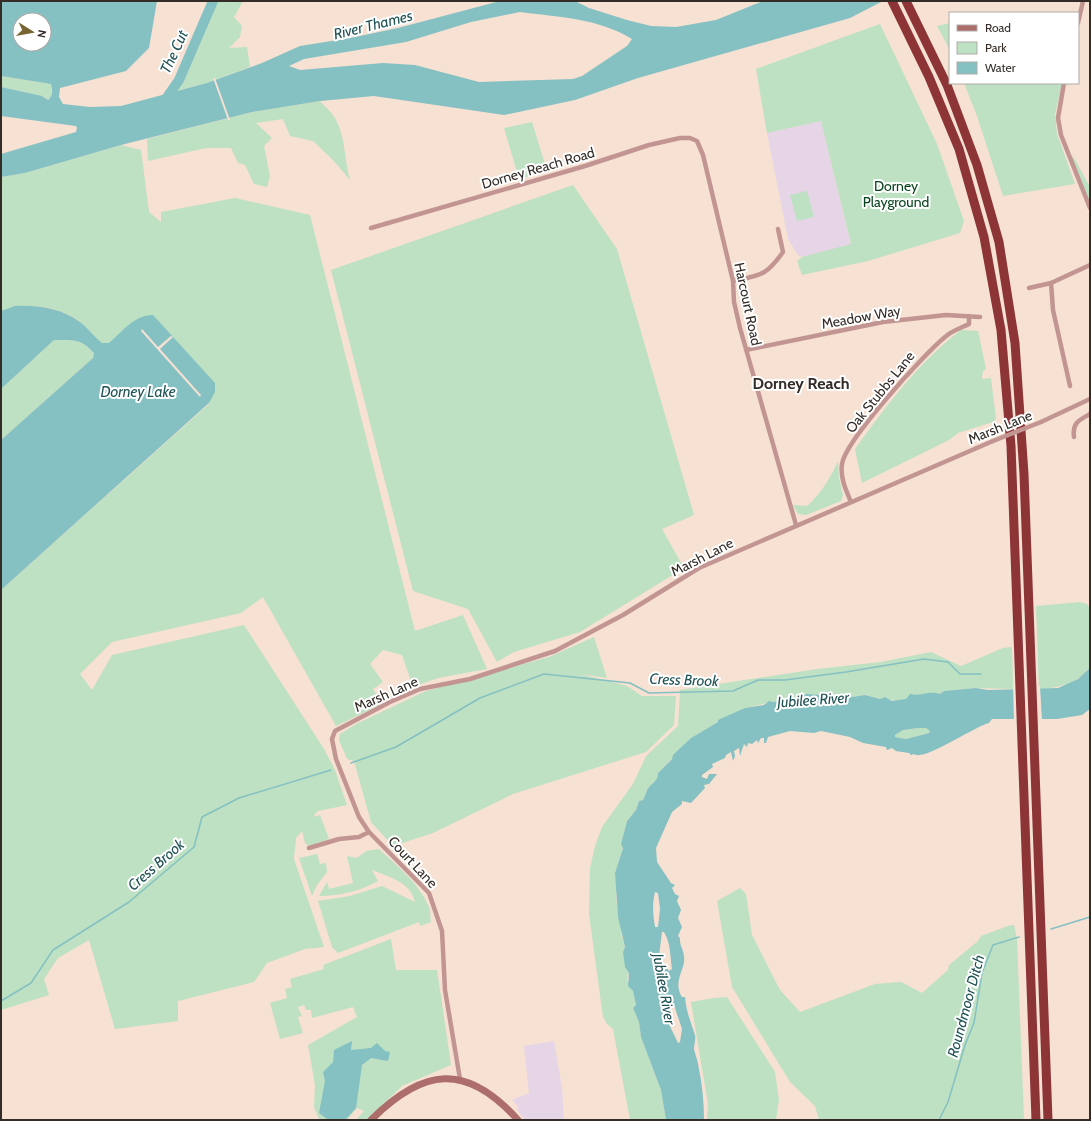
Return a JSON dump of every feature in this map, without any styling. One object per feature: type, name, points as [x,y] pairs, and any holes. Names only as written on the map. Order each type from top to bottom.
[{"type":"highway","points":[[892,1],[930,77],[959,149],[978,209],[992,273],[1005,362],[1011,446],[1036,1120]]},
{"type":"highway","points":[[906,1],[947,85],[968,139],[992,215],[1006,279],[1015,343],[1021,407],[1048,1120]]},
{"type":"main road","points":[[371,1120],[387,1104],[412,1087],[424,1082],[444,1078],[460,1079],[475,1085],[495,1097],[518,1120]]},
{"type":"street","points":[[1079,19],[1083,1]]},
{"type":"street","points":[[1064,84],[1058,118],[1061,136],[1090,208]]},
{"type":"street","name":"Dorney Reach Road","points":[[371,228],[670,140],[690,138],[697,142],[703,155]]},
{"type":"street","name":"Harcourt Road","points":[[703,155],[733,280],[734,302],[746,350],[796,525]]},
{"type":"street","points":[[733,280],[766,272],[783,252],[778,229]]},
{"type":"street","points":[[1029,288],[1051,283],[1090,265]]},
{"type":"street","points":[[766,272],[769,277]]},
{"type":"street","points":[[1051,283],[1053,310],[1070,386]]},
{"type":"street","name":"Meadow Way","points":[[746,350],[883,322],[946,315],[980,317]]},
{"type":"street","name":"Oak Stubbs Lane","points":[[851,502],[842,481],[842,463],[852,444],[922,357],[946,335],[969,324],[970,316]]},
{"type":"street","name":"Marsh Lane","points":[[332,739],[335,731],[344,725],[420,690],[470,679],[556,651],[623,615],[699,568],[796,525],[1041,422],[1090,399]]},
{"type":"street","points":[[1074,437],[1075,425],[1090,414]]},
{"type":"street","name":"Court Lane","points":[[332,739],[336,758],[360,817],[369,832],[429,893],[442,931],[445,990],[460,1079]]},
{"type":"street","points":[[309,848],[339,839],[359,837],[369,832]]},
{"type":"shaded area","points":[[821,121],[851,245],[802,257],[798,255],[788,239],[767,133]]},
{"type":"shaded area","points":[[554,1041],[562,1088],[564,1120],[525,1120],[517,1110],[518,1106],[512,1100],[529,1093],[524,1046]]},
{"type":"green space","points":[[218,1],[243,1],[234,17],[242,26],[240,37],[229,48],[247,47],[250,67],[207,83],[177,91],[174,90],[173,87],[193,59]]},
{"type":"green space","points":[[949,23],[949,48],[937,26]]},
{"type":"green space","name":"Dorney Playground","points":[[880,24],[937,144],[964,221],[960,233],[868,261],[802,275],[797,261],[802,257],[851,244],[821,121],[767,133],[756,69]]},
{"type":"green space","points":[[1,76],[51,84],[51,97],[47,100],[45,97],[1,87]]},
{"type":"green space","points":[[964,84],[1062,84],[1055,114],[1057,134],[1075,184],[1003,196],[977,116]]},
{"type":"green space","points":[[320,101],[333,115],[339,127],[342,135],[350,180],[334,161],[313,141],[290,136],[283,119],[256,123],[272,138],[264,146],[270,176],[267,187],[254,184],[245,165],[238,163],[231,148],[206,148],[148,161],[147,139],[252,112]]},
{"type":"green space","points":[[532,122],[547,171],[519,179],[504,128]]},
{"type":"green space","points":[[121,145],[141,150],[149,212],[161,222],[161,212],[235,198],[310,215],[415,631],[463,615],[487,669],[438,678],[413,687],[402,655],[383,650],[370,664],[383,682],[373,689],[382,704],[336,726],[263,597],[241,613],[112,642],[80,674],[92,690],[112,655],[244,625],[324,749],[335,770],[347,805],[318,811],[313,817],[320,815],[329,839],[309,846],[305,843],[302,831],[296,838],[294,859],[324,947],[305,949],[267,963],[254,982],[178,1001],[178,1021],[115,1029],[89,940],[58,958],[44,979],[49,995],[1,1010],[1,590],[209,404],[137,319],[109,344],[102,343],[79,321],[61,311],[51,308],[31,306],[11,308],[1,311],[1,177],[25,173]]},
{"type":"green space","points":[[1073,156],[1090,187],[1090,206],[1072,160]]},
{"type":"green space","points":[[573,185],[617,249],[694,515],[662,529],[684,568],[580,632],[514,652],[497,662],[468,609],[413,591],[331,270]]},
{"type":"green space","points":[[807,191],[814,217],[797,221],[790,195]]},
{"type":"green space","points":[[961,330],[978,331],[986,369],[983,371],[982,379],[991,378],[996,419],[993,422],[958,433],[949,440],[862,483],[855,449],[891,401],[917,371],[931,356]]},
{"type":"green space","points":[[54,340],[71,340],[80,342],[94,353],[93,358],[1,440],[1,389]]},
{"type":"green space","points":[[838,461],[839,478],[843,495],[841,501],[806,515],[798,514],[793,505],[807,506],[812,502],[825,485]]},
{"type":"green space","points":[[1080,602],[1087,604],[1090,609],[1090,668],[1085,673],[1067,684],[1039,689],[1036,606]]},
{"type":"green space","points":[[594,637],[607,678],[581,674],[627,686],[642,696],[676,696],[674,725],[646,752],[513,794],[433,833],[393,846],[371,822],[354,761],[347,759],[339,740],[340,734],[358,723],[426,691],[549,657]]},
{"type":"green space","points":[[1012,647],[1013,689],[976,688],[944,691],[940,694],[926,694],[898,701],[885,697],[880,699],[865,695],[852,697],[807,694],[745,708],[691,738],[658,773],[657,779],[648,788],[643,800],[639,801],[636,810],[627,821],[621,844],[623,847],[615,873],[618,917],[625,947],[623,952],[629,973],[627,980],[633,991],[636,1005],[633,1008],[639,1022],[641,1037],[661,1090],[666,1120],[630,1120],[613,1029],[607,1024],[603,1017],[589,914],[590,868],[595,846],[602,827],[633,784],[646,756],[678,726],[680,690],[817,669],[881,662],[931,652],[961,666],[1003,648]]},
{"type":"green space","points":[[926,728],[930,731],[929,733],[906,739],[895,737],[895,735],[903,730]]},
{"type":"green space","points":[[379,849],[407,875],[420,890],[430,909],[431,922],[420,926],[419,922],[338,953],[332,947],[318,901],[350,896],[382,886],[415,902],[413,895],[404,885],[392,878],[372,870],[378,881],[371,885],[350,892],[319,896],[327,882],[329,889],[353,883],[347,856],[357,858],[366,851]]},
{"type":"green space","points":[[317,854],[320,864],[326,863],[327,872],[317,885],[312,896],[299,858]]},
{"type":"green space","points":[[740,888],[746,894],[752,935],[780,990],[800,1012],[875,984],[901,982],[922,993],[948,970],[949,965],[978,941],[981,936],[1014,925],[1017,939],[1024,1120],[819,1120],[815,1106],[790,1082],[732,987],[717,901]]},
{"type":"green space","points":[[391,939],[396,970],[437,970],[451,1065],[402,1086],[367,1120],[356,1120],[364,1111],[357,1108],[347,1120],[319,1119],[314,1107],[315,1085],[308,1045],[357,1017],[353,1007],[312,1018],[311,1010],[306,1010],[304,1005],[298,1007],[302,1016],[298,1017],[303,1033],[280,1039],[270,1003],[287,998],[285,989],[292,987],[290,979],[324,969],[323,965]]},
{"type":"green space","points":[[727,997],[775,1072],[779,1100],[776,1120],[707,1120],[708,1104],[691,1002]]},
{"type":"water","points":[[1,1],[157,1],[149,48],[126,71],[60,88],[59,97],[63,104],[90,107],[121,106],[207,83],[262,63],[300,46],[398,28],[500,1],[575,1],[589,8],[627,20],[651,26],[676,27],[716,20],[763,1],[883,1],[850,18],[638,78],[575,100],[504,115],[374,96],[320,101],[252,112],[121,145],[25,173],[1,177],[1,154],[76,132],[76,126],[1,116],[1,87],[42,96],[48,100],[51,97],[51,84],[1,76]],"holes":[[[520,12],[563,17],[606,27],[632,39],[627,46],[582,76],[573,79],[479,82],[415,65],[383,63],[300,70],[289,66],[304,59],[406,42],[471,22]]]},
{"type":"water","name":"Dorney Lake","points":[[15,306],[49,308],[65,313],[80,322],[102,343],[109,343],[134,321],[153,315],[215,383],[215,392],[209,403],[1,590],[1,440],[93,358],[94,353],[80,342],[71,340],[54,340],[1,389],[1,311]]},
{"type":"water","name":"Jubilee River","points":[[1090,668],[1090,709],[1082,715],[1057,719],[992,719],[989,723],[928,753],[911,755],[909,753],[896,751],[892,748],[887,750],[886,747],[863,743],[850,737],[821,731],[814,733],[790,731],[768,737],[766,743],[764,743],[764,738],[761,738],[758,743],[757,740],[752,744],[748,743],[747,747],[744,744],[740,756],[739,748],[734,751],[735,756],[733,761],[731,752],[726,755],[725,758],[712,764],[713,767],[702,775],[702,777],[707,779],[709,774],[717,774],[709,784],[704,785],[705,788],[691,803],[682,801],[682,804],[672,812],[656,848],[657,862],[671,883],[675,885],[672,888],[675,894],[679,896],[677,901],[681,910],[678,918],[682,927],[678,936],[680,938],[680,943],[684,954],[684,962],[678,986],[682,997],[685,997],[695,1035],[694,1049],[701,1078],[704,1113],[704,1120],[666,1120],[661,1090],[641,1037],[639,1022],[633,1008],[636,1005],[633,991],[628,986],[629,973],[625,967],[623,952],[625,947],[618,917],[615,873],[623,848],[621,844],[627,821],[636,810],[639,801],[643,800],[648,788],[657,779],[658,773],[672,759],[673,755],[691,738],[718,722],[718,720],[745,708],[764,705],[769,701],[773,702],[807,694],[852,697],[865,695],[880,699],[885,697],[892,701],[906,699],[910,694],[940,694],[944,691],[976,688],[988,690],[1058,688],[1078,679]],"holes":[[[926,728],[930,731],[929,733],[906,739],[895,737],[895,735],[903,730]],[[655,892],[658,893],[660,909],[658,927],[655,927],[653,905]],[[662,932],[664,932],[669,946],[672,969],[669,971],[659,956]],[[672,999],[682,1029],[680,1042],[678,1043],[668,1022],[668,1000]]]},
{"type":"water","points":[[352,1041],[351,1050],[371,1048],[377,1043],[385,1051],[390,1052],[388,1061],[371,1058],[362,1065],[356,1108],[345,1120],[327,1119],[319,1113],[325,1081],[323,1072],[333,1062],[334,1050]]},
{"type":"pier","points":[[213,78],[215,78],[230,120],[228,120]]},
{"type":"pier","points":[[142,329],[158,347],[171,336],[173,337],[160,349],[201,395],[200,397],[141,331]]},
{"type":"pier","points":[[1040,686],[1042,721],[1014,721],[1013,687]]},
{"type":"waterway","name":"The Cut","points":[[163,103],[179,80],[213,1]]},
{"type":"waterway","name":"Cress Brook","points":[[351,763],[396,747],[480,698],[544,674],[630,683],[649,693],[733,691],[758,680],[785,680],[846,672],[924,659],[948,662],[960,674],[981,674]]},
{"type":"waterway","name":"Cress Brook","points":[[1,1001],[31,983],[53,950],[129,902],[194,847],[202,817],[239,798],[331,770]]},
{"type":"waterway","name":"Roundmoor Ditch","points":[[1051,929],[1090,917]]},
{"type":"waterway","name":"Roundmoor Ditch","points":[[939,1120],[948,1102],[965,1045],[974,1023],[982,973],[993,945],[1019,937]]},
{"type":"district","name":"Dorney Reach","points":[[801,383]]},
{"type":"water label","name":"River Thames","points":[[373,25]]}]
